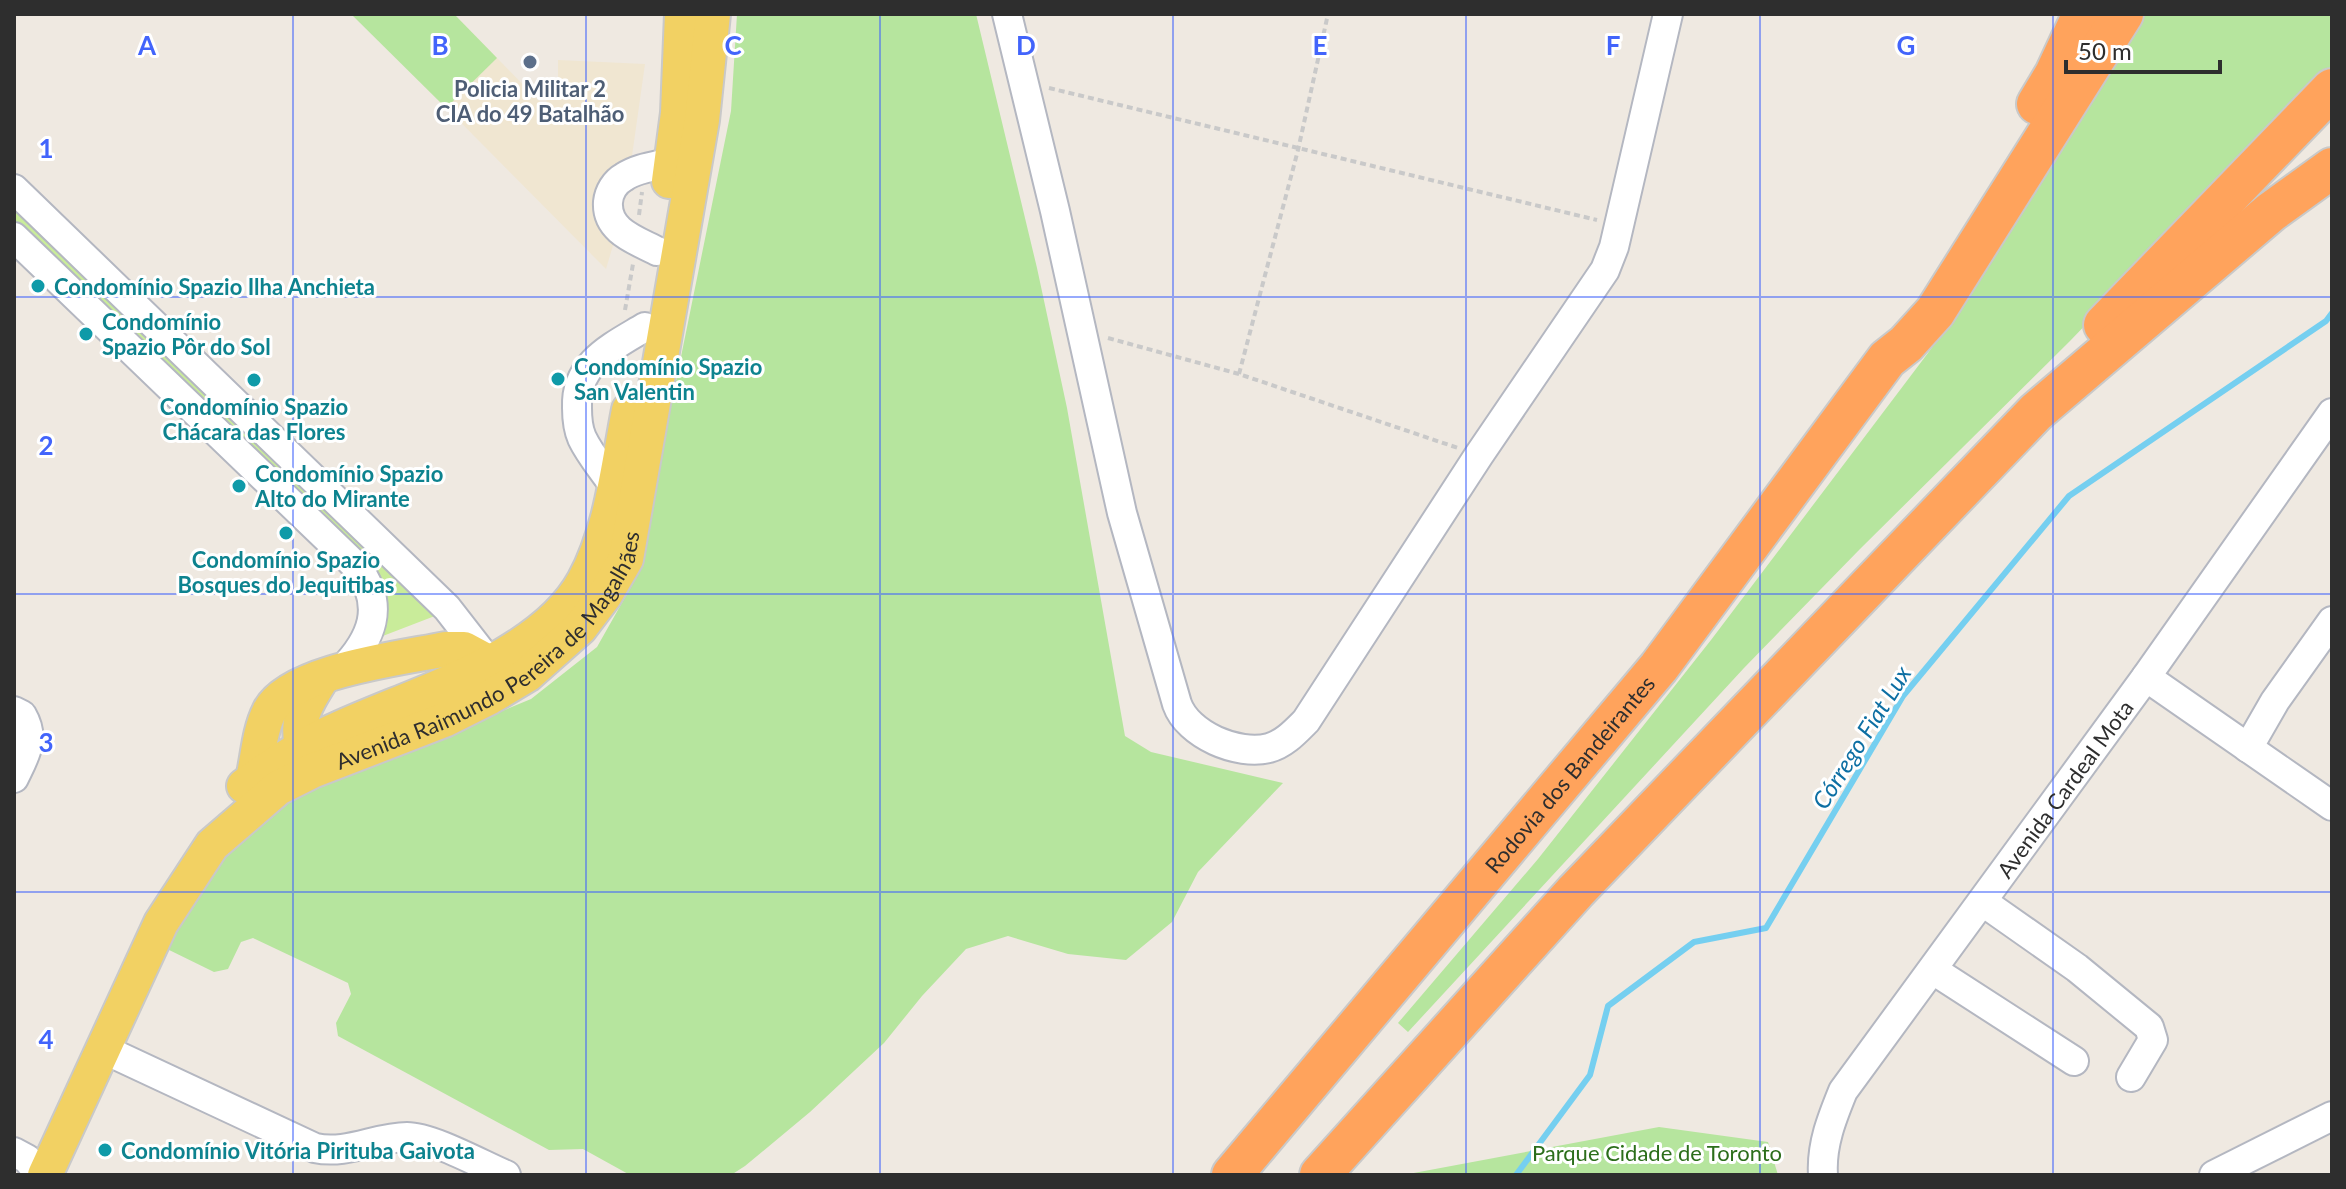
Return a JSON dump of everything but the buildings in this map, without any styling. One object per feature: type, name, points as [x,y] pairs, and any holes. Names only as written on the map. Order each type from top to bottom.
[{"type":"highway","points":[[1887,359],[1899,329],[1987,190],[2055,74],[2083,14]]},
{"type":"highway","points":[[1887,359],[1906,344],[1935,312],[2123,14]]},
{"type":"highway","points":[[2036,412],[2052,383],[2072,358],[2332,89]]},
{"type":"highway","points":[[1320,1175],[1576,891],[2036,412],[2271,212],[2332,168]]},
{"type":"highway","name":"Rodovia dos Bandeirantes","points":[[1232,1175],[1659,667],[1887,359]]},
{"type":"main road","name":"Avenida Raimundo Pereira de Magalhães","points":[[33,1165],[103,1049],[161,923],[212,845],[278,788],[306,759],[490,663],[539,632],[568,606],[585,579],[614,486],[645,327],[678,113],[682,14]]},
{"type":"main road","name":"Avenida Raimundo Pereira de Magalhães","points":[[33,1165],[145,913],[175,863],[237,791],[253,779],[306,759],[444,720],[490,697],[527,675],[580,628],[605,595],[626,559],[702,120],[713,14]]},
{"type":"main road","points":[[253,779],[268,713],[279,697],[298,684],[446,649],[464,649],[490,663],[493,680],[490,697]]},
{"type":"main road","points":[[306,759],[299,723],[304,707],[332,674]]},
{"type":"street","points":[[1007,14],[1122,513],[1180,712],[1187,723],[1203,735],[1241,748],[1259,749],[1281,743],[1306,721],[1479,455],[1605,270],[1619,225],[1668,14]]},
{"type":"street","points":[[657,251],[619,230],[609,215],[608,197],[619,180],[628,174],[672,162]]},
{"type":"street","points":[[14,189],[447,608],[490,663]]},
{"type":"street","points":[[14,237],[357,567],[371,593],[372,621],[362,650],[332,674]]},
{"type":"street","points":[[614,486],[583,439],[578,423],[577,399],[585,370],[595,358],[645,327]]},
{"type":"street","name":"Avenida Cardeal Mota","points":[[1823,1175],[1822,1160],[1830,1123],[1843,1091],[2146,677],[2332,413]]},
{"type":"street","points":[[2248,748],[2275,701],[2332,621]]},
{"type":"street","points":[[2146,677],[2332,806]]},
{"type":"street","points":[[14,778],[30,746],[28,725],[18,713]]},
{"type":"street","points":[[1983,902],[2077,968],[2149,1027],[2153,1040],[2131,1077]]},
{"type":"street","points":[[1933,970],[2074,1061]]},
{"type":"street","points":[[103,1049],[315,1148],[342,1150],[396,1138],[421,1138],[506,1175]]},
{"type":"street","points":[[2214,1175],[2332,1116]]},
{"type":"path","points":[[1239,374],[1298,150],[1328,14]]},
{"type":"path","points":[[1023,82],[1619,225]]},
{"type":"path","points":[[1082,331],[1239,374],[1479,455]]},
{"type":"shaded area","points":[[407,14],[454,14],[547,109],[546,89],[558,86],[558,60],[645,64],[631,163],[621,167],[614,242],[606,269],[381,42]]},
{"type":"green space","points":[[351,14],[454,14],[497,58],[446,108]]},
{"type":"green space","points":[[737,14],[976,14],[1067,408],[1125,736],[1151,752],[1283,783],[1198,872],[1172,922],[1126,960],[1068,954],[1008,936],[966,949],[884,1043],[810,1112],[745,1166],[731,1175],[630,1175],[583,1149],[549,1150],[338,1036],[336,1023],[351,994],[348,983],[253,938],[241,942],[228,969],[214,972],[163,947],[252,814],[531,699],[597,647],[636,578],[731,111]]},
{"type":"green space","points":[[2141,14],[2332,14],[2332,69],[2070,341],[1744,668],[1408,1032],[1398,1023],[1538,859],[1711,640],[1931,349],[2129,42]]},
{"type":"green space","points":[[14,208],[440,614],[375,639],[383,613],[14,231]]},
{"type":"green space","name":"Parque Cidade de Toronto","points":[[1659,1127],[1768,1142],[1778,1175],[1403,1175]]},
{"type":"waterway","name":"Córrego Fiat Lux","points":[[1516,1175],[1590,1075],[1608,1006],[1694,942],[1766,928],[1903,696],[2069,496],[2326,321],[2332,313]]},
{"type":"place","name":"Policia Militar 2 CIA do 49 Batalhão","points":[[530,62]]},
{"type":"place","name":"Condomínio Spazio Ilha Anchieta","points":[[38,286]]},
{"type":"place","name":"Condomínio Spazio Pôr do Sol","points":[[86,334]]},
{"type":"place","name":"Condomínio Spazio San Valentin","points":[[558,379]]},
{"type":"place","name":"Condomínio Spazio Chácara das Flores","points":[[254,380]]},
{"type":"place","name":"Condomínio Spazio Alto do Mirante","points":[[239,486]]},
{"type":"place","name":"Condomínio Spazio Bosques do Jequitibas","points":[[286,533]]},
{"type":"place","name":"Condomínio Vitória Pirituba Gaivota","points":[[105,1150]]}]
